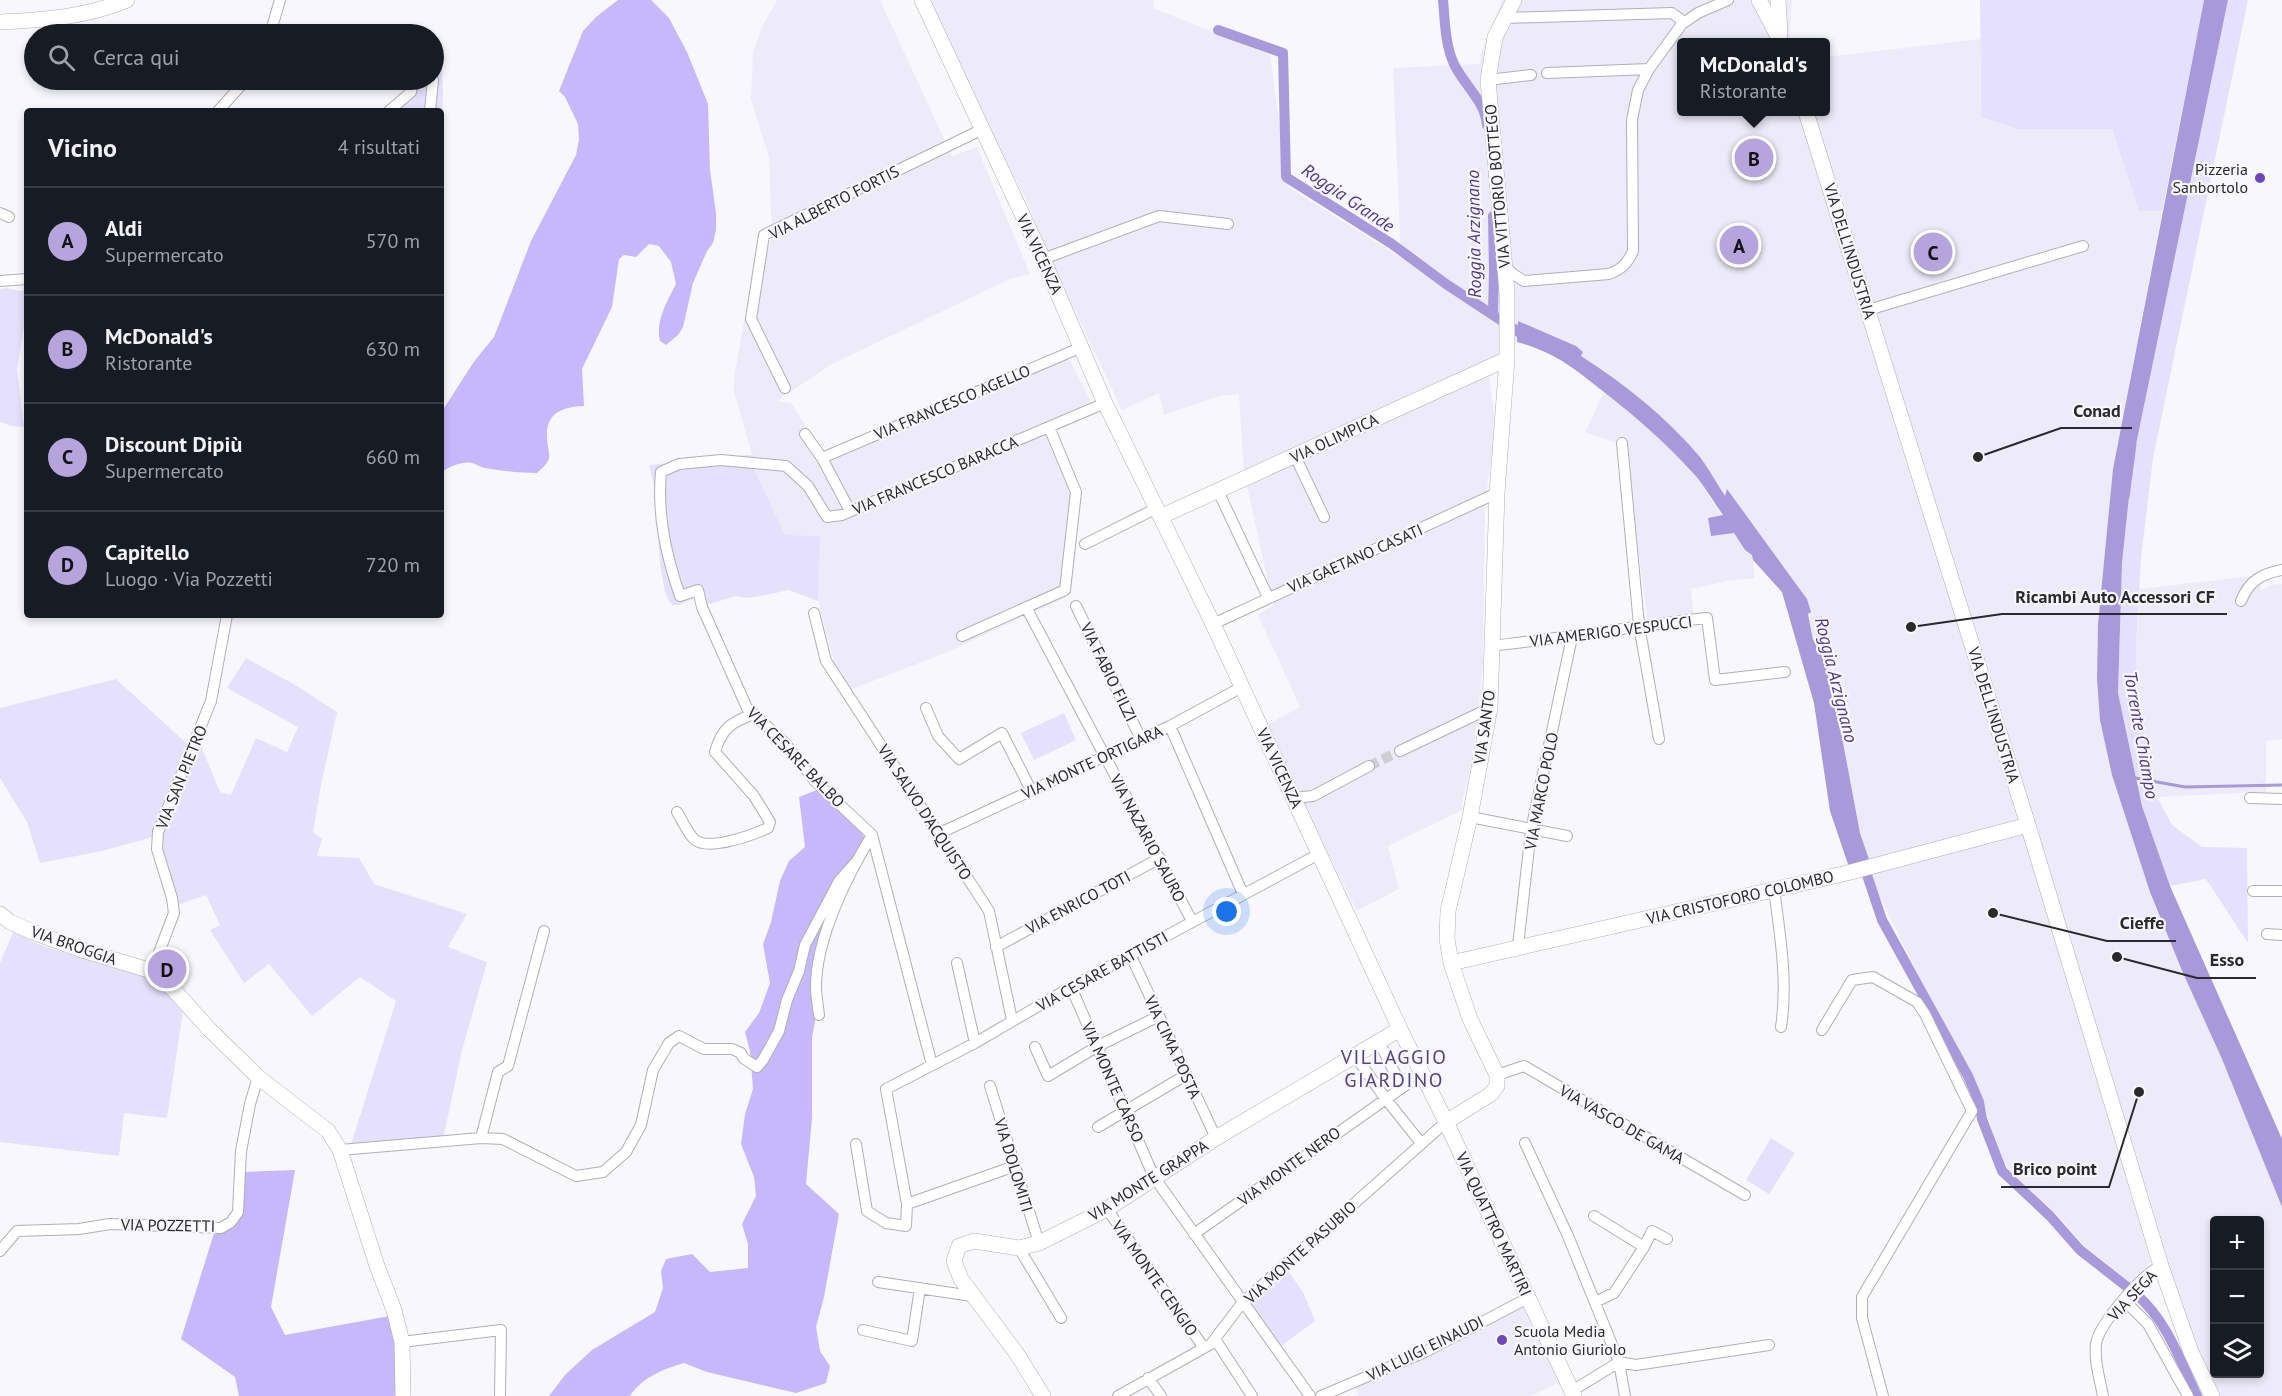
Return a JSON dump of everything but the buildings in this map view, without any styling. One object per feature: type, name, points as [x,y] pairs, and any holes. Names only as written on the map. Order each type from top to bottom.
[{"type":"street","points":[[0,22],[66,17],[96,11],[127,0]]},
{"type":"street","points":[[273,24],[280,0]]},
{"type":"street","name":"VIA VICENZA","points":[[922,0],[1043,259],[1105,403],[1160,512],[1400,1029],[1423,1072]]},
{"type":"street","name":"VIA VITTORIO BOTTEGO","points":[[1507,292],[1488,80],[1495,37],[1514,0]]},
{"type":"street","points":[[1507,292],[1514,284],[1524,281],[1609,274],[1619,271],[1628,263],[1633,251],[1632,120],[1638,90],[1649,69],[1682,24],[1698,13],[1728,0]]},
{"type":"street","points":[[1759,0],[1779,38]]},
{"type":"street","points":[[1778,0],[1781,38]]},
{"type":"street","points":[[1504,18],[1672,13],[1680,19],[1682,24]]},
{"type":"street","points":[[1547,73],[1649,69]]},
{"type":"street","name":"VIA VITTORIO BOTTEGO","points":[[1488,80],[1531,75]]},
{"type":"street","points":[[221,108],[237,90]]},
{"type":"street","points":[[392,108],[411,90]]},
{"type":"street","points":[[430,108],[432,90]]},
{"type":"street","name":"VIA DELL'INDUSTRIA","points":[[1808,116],[2028,825],[2161,1266],[2191,1352],[2212,1396]]},
{"type":"street","name":"VIA ALBERTO FORTIS","points":[[784,388],[751,319],[764,235],[983,129]]},
{"type":"street","points":[[1043,259],[1159,216],[1228,224]]},
{"type":"street","points":[[1869,310],[2083,246]]},
{"type":"street","points":[[1504,266],[1524,281]]},
{"type":"street","points":[[0,281],[24,279]]},
{"type":"street","name":"VIA SANTO","points":[[1497,1075],[1470,1019],[1451,963],[1447,939],[1448,911],[1470,817],[1490,708],[1497,493],[1507,359],[1507,292]]},
{"type":"street","name":"VIA FRANCESCO AGELLO","points":[[822,458],[1082,347]]},
{"type":"street","name":"VIA OLIMPICA","points":[[1160,512],[1218,491],[1507,359]]},
{"type":"street","name":"VIA FRANCESCO BARACCA","points":[[702,607],[698,590],[680,596],[668,560],[661,517],[659,490],[661,472],[679,464],[721,460],[786,466],[808,486],[827,517],[843,515],[1105,403]]},
{"type":"street","points":[[962,636],[1065,590],[1076,492],[1049,427]]},
{"type":"street","points":[[805,434],[822,458],[850,511]]},
{"type":"street","points":[[1622,443],[1639,625],[1659,739]]},
{"type":"street","points":[[1294,456],[1324,517]]},
{"type":"street","points":[[1218,491],[1268,597]]},
{"type":"street","name":"VIA GAETANO CASATI","points":[[1213,624],[1497,493]]},
{"type":"street","points":[[1084,544],[1160,512]]},
{"type":"street","points":[[2241,602],[2253,581],[2266,573],[2282,570]]},
{"type":"street","name":"VIA FABIO FILZI","points":[[1076,606],[1141,739]]},
{"type":"street","name":"VIA CESARE BALBO","points":[[702,607],[747,708],[784,742],[815,781],[872,835]]},
{"type":"street","name":"VIA NAZARIO SAURO","points":[[1026,607],[1192,921]]},
{"type":"street","name":"VIA SALVO D'ACQUISTO","points":[[814,613],[826,661],[989,911],[1012,1020]]},
{"type":"street","name":"VIA SAN PIETRO","points":[[152,971],[174,913],[172,898],[157,849],[158,832],[211,701],[225,618]]},
{"type":"street","name":"VIA AMERIGO VESPUCCI","points":[[1491,646],[1707,618],[1715,680],[1785,672]]},
{"type":"street","name":"VIA MARCO POLO","points":[[1518,946],[1531,830],[1572,637]]},
{"type":"street","name":"VIA MONTE ORTIGARA","points":[[940,833],[1170,726],[1242,687]]},
{"type":"street","points":[[926,708],[938,736],[959,759],[1002,734],[1031,790]]},
{"type":"street","points":[[1400,751],[1490,708]]},
{"type":"street","points":[[677,812],[694,839],[706,844],[730,840],[768,828],[770,822],[754,796],[715,752],[720,737],[733,722],[754,714]]},
{"type":"street","points":[[1170,726],[1243,894]]},
{"type":"street","points":[[1294,798],[1312,796],[1369,766]]},
{"type":"street","points":[[2250,798],[2282,799]]},
{"type":"street","points":[[1470,817],[1567,836]]},
{"type":"street","name":"VIA CRISTOFORO COLOMBO","points":[[1451,963],[1847,873],[2028,825]]},
{"type":"street","points":[[819,1015],[816,985],[823,943],[855,863],[872,835]]},
{"type":"street","points":[[872,835],[932,1065]]},
{"type":"street","name":"VIA CESARE BATTISTI","points":[[907,1203],[886,1089],[975,1043],[1071,987],[1319,854]]},
{"type":"street","name":"VIA ENRICO TOTI","points":[[996,947],[1160,858]]},
{"type":"street","points":[[340,1150],[481,1138],[503,1139],[576,1176],[603,1172],[626,1152],[641,1125],[653,1070],[669,1043],[679,1036],[704,1048],[732,1049],[741,1053],[743,1058],[757,1067],[763,1060],[779,1031],[805,945],[839,880],[855,863]]},
{"type":"street","points":[[1773,889],[1782,951],[1785,1005],[1781,1028]]},
{"type":"street","points":[[2253,891],[2282,891]]},
{"type":"street","name":"VIA BROGGIA","points":[[0,914],[10,922],[33,932],[79,949],[152,971]]},
{"type":"street","points":[[481,1138],[498,1072],[508,1066],[544,931]]},
{"type":"street","points":[[2267,934],[2282,935]]},
{"type":"street","name":"VIA CIMA POSTA","points":[[1131,956],[1216,1138]]},
{"type":"street","points":[[957,963],[975,1043]]},
{"type":"street","points":[[152,971],[173,989],[208,1029],[258,1077],[328,1131],[340,1150],[377,1266],[394,1310],[402,1342],[403,1396]]},
{"type":"street","points":[[1822,1030],[1852,980],[1873,977],[1917,1002],[1972,1111],[1862,1297],[1862,1317],[1883,1396]]},
{"type":"street","name":"VIA MONTE CARSO","points":[[1071,987],[1154,1177],[1310,1396]]},
{"type":"street","points":[[1035,1047],[1048,1076],[1098,1046],[1159,1016]]},
{"type":"street","name":"VIA MONTE GRAPPA","points":[[1043,1396],[1017,1354],[972,1296],[962,1279],[954,1261],[959,1246],[974,1240],[1019,1248],[1039,1243],[1107,1209],[1216,1138],[1400,1029]]},
{"type":"street","points":[[1379,1042],[1402,1088]]},
{"type":"street","points":[[1356,1057],[1421,1143]]},
{"type":"street","name":"VIA VASCO DE GAMA","points":[[1497,1075],[1524,1066],[1745,1195]]},
{"type":"street","name":"VIA MONTE NERO","points":[[1194,1234],[1423,1072]]},
{"type":"street","name":"VIA QUATTRO MARTIRI","points":[[1423,1072],[1573,1394],[1618,1362]]},
{"type":"street","points":[[1098,1126],[1186,1075]]},
{"type":"street","points":[[1446,1122],[1491,1094],[1497,1086],[1497,1075]]},
{"type":"street","name":"VIA POZZETTI","points":[[0,1251],[17,1231],[79,1229],[110,1224],[221,1228],[231,1222],[238,1212],[241,1151],[258,1077]]},
{"type":"street","name":"VIA DOLOMITI","points":[[990,1086],[1039,1243]]},
{"type":"street","name":"VIA MONTE PASUBIO","points":[[1118,1396],[1204,1348],[1215,1339],[1242,1303],[1446,1122]]},
{"type":"street","points":[[1525,1143],[1568,1236],[1595,1302],[1618,1362],[1624,1396]]},
{"type":"street","points":[[856,1144],[867,1211],[886,1223],[906,1226],[907,1203],[1015,1166]]},
{"type":"street","name":"VIA MONTE CENGIO","points":[[1107,1209],[1204,1348]]},
{"type":"street","points":[[1594,1216],[1644,1246]]},
{"type":"street","points":[[1595,1302],[1614,1293],[1652,1231],[1667,1239]]},
{"type":"street","points":[[1019,1248],[1061,1318]]},
{"type":"street","name":"VIA SEGA","points":[[2103,1396],[2096,1344],[2108,1318],[2154,1269],[2161,1266]]},
{"type":"street","points":[[878,1282],[972,1296]]},
{"type":"street","points":[[863,1330],[912,1341],[920,1288]]},
{"type":"street","name":"VIA LUIGI EINAUDI","points":[[1321,1396],[1425,1352],[1528,1298]]},
{"type":"street","points":[[2124,1300],[2148,1324],[2188,1396]]},
{"type":"street","name":"VIA DELL'INDUSTRIA","points":[[2180,1319],[2223,1396]]},
{"type":"street","points":[[402,1342],[501,1330],[500,1396]]},
{"type":"street","points":[[1215,1339],[1252,1396]]},
{"type":"street","points":[[1618,1362],[1636,1365],[1769,1345]]},
{"type":"street","points":[[1148,1378],[1161,1396]]},
{"type":"shaded area","points":[[618,0],[651,0],[669,18],[687,52],[708,104],[710,170],[716,213],[713,243],[693,283],[683,327],[678,335],[666,345],[660,341],[659,326],[676,284],[671,262],[659,246],[649,244],[636,257],[624,255],[619,259],[612,307],[582,369],[584,406],[562,410],[552,417],[547,430],[548,460],[537,473],[483,468],[472,463],[464,463],[444,471],[444,408],[473,363],[494,337],[531,241],[576,155],[579,139],[578,124],[565,97],[559,91],[583,31],[596,17]]},
{"type":"shaded area","points":[[777,0],[880,0],[952,156],[977,147],[1030,274],[1010,279],[832,364],[777,401],[791,403],[823,454],[1064,349],[1092,404],[1048,432],[1046,436],[1071,495],[1077,526],[1071,591],[1065,598],[945,653],[847,691],[838,679],[818,601],[819,536],[785,535],[753,467],[754,455],[752,455],[734,391],[734,378],[748,299],[749,309],[772,237],[769,158],[751,99],[753,51],[764,23]]},
{"type":"shaded area","points":[[920,0],[1154,0],[1153,8],[1270,55],[1288,187],[1401,258],[1393,68],[1480,64],[1482,50],[1502,0],[1792,0],[1789,38],[1677,38],[1677,116],[1830,116],[1830,57],[1980,39],[1981,117],[2017,129],[2112,129],[2139,211],[2162,211],[2113,469],[2098,624],[2097,679],[2100,720],[2150,892],[2222,1059],[2282,1207],[2282,1396],[2217,1396],[2154,1259],[2130,1282],[2084,1246],[2065,1223],[2010,1171],[2003,1161],[1975,1080],[1918,974],[1866,869],[1872,867],[1860,833],[1838,716],[1818,639],[1813,640],[1807,599],[1727,490],[1725,497],[1701,459],[1605,371],[1581,356],[1583,352],[1576,346],[1518,321],[1517,342],[1489,376],[1494,413],[1493,449],[1485,502],[1483,663],[1476,731],[1462,810],[1388,846],[1399,889],[1357,911],[1299,795],[1268,724],[1300,707],[1258,615],[1273,605],[1244,472],[1239,394],[1219,396],[1164,415],[1159,393],[1122,410],[1052,262],[1026,199]]},
{"type":"shaded area","points":[[1980,0],[2204,0],[2162,211],[2139,211],[2112,129],[2017,129],[1981,117]]},
{"type":"shaded area","points":[[2204,0],[2228,0],[2133,459],[2122,563],[2118,693],[2142,806],[2170,886],[2282,1139],[2282,1207],[2222,1059],[2150,892],[2112,775],[2100,720],[2097,679],[2098,624],[2113,469]]},
{"type":"shaded area","points":[[2228,0],[2248,0],[2153,458],[2141,558],[2136,646],[2137,688],[2157,797],[2172,825],[2202,847],[2247,848],[2248,943],[2206,879],[2170,886],[2142,806],[2118,693],[2122,563],[2133,459]]},
{"type":"shaded area","points":[[407,90],[443,90],[442,108],[395,108]]},
{"type":"shaded area","points":[[0,289],[24,290],[24,327],[17,369],[24,427],[0,422]]},
{"type":"shaded area","points":[[1518,321],[1576,346],[1583,352],[1581,356],[1629,390],[1673,428],[1700,457],[1725,496],[1727,489],[1807,599],[1811,612],[1808,614],[1813,640],[1819,639],[1838,716],[1860,833],[1872,868],[1851,873],[1830,811],[1814,703],[1782,592],[1753,560],[1752,555],[1745,550],[1734,533],[1711,536],[1708,518],[1723,515],[1683,462],[1616,401],[1573,368],[1543,351],[1517,342]]},
{"type":"shaded area","points":[[1604,392],[1653,432],[1692,471],[1745,550],[1752,555],[1755,578],[1691,589],[1694,621],[1648,625],[1624,441],[1619,438],[1614,442],[1585,432]]},
{"type":"shaded area","points":[[754,455],[753,467],[785,535],[820,536],[818,601],[789,590],[746,598],[736,596],[706,605],[695,598],[679,605],[672,605],[667,597],[661,570],[656,498],[649,465]]},
{"type":"shaded area","points":[[2260,575],[2261,590],[2271,585],[2282,584],[2282,739],[2266,741],[2266,792],[2157,797],[2137,688],[2136,646],[2140,589]]},
{"type":"shaded area","points":[[246,658],[297,686],[337,712],[313,832],[322,839],[317,856],[359,858],[374,884],[467,914],[448,947],[487,962],[462,1050],[443,1139],[350,1148],[396,1001],[360,977],[312,1016],[269,964],[244,983],[210,930],[220,925],[206,895],[174,906],[153,837],[102,851],[40,863],[27,822],[0,778],[0,708],[116,679],[194,750],[191,759],[194,763],[201,746],[220,792],[231,795],[256,738],[287,752],[298,727],[227,688]]},
{"type":"shaded area","points":[[1064,713],[1076,740],[1034,760],[1021,733]]},
{"type":"shaded area","points":[[817,790],[862,833],[866,840],[835,912],[820,970],[817,1011],[812,1038],[812,1118],[806,1184],[839,1214],[824,1297],[816,1327],[820,1351],[830,1366],[826,1383],[796,1393],[707,1372],[684,1363],[647,1379],[630,1396],[549,1396],[565,1375],[592,1350],[655,1312],[663,1288],[661,1271],[666,1259],[692,1254],[710,1272],[748,1268],[748,1244],[742,1224],[756,1196],[754,1177],[741,1144],[745,1114],[753,1089],[750,1051],[745,1032],[759,1013],[770,983],[763,944],[771,922],[780,881],[789,861],[805,847],[799,797]]},
{"type":"shaded area","points":[[14,930],[44,946],[113,965],[145,977],[161,988],[183,1011],[167,1118],[124,1113],[119,1156],[0,1142],[0,963]]},
{"type":"shaded area","points":[[1771,1138],[1795,1153],[1769,1194],[1746,1180]]},
{"type":"shaded area","points":[[295,1170],[271,1307],[285,1335],[390,1316],[395,1329],[399,1396],[239,1396],[235,1377],[181,1339],[215,1230],[235,1218],[243,1172]]},
{"type":"shaded area","points":[[1287,1269],[1303,1292],[1315,1321],[1281,1346],[1249,1303]]},
{"type":"shaded area","name":"Scuola Media Antonio Giuriolo","points":[[1534,1302],[1568,1378],[1531,1396],[1359,1396],[1355,1387]]},
{"type":"waterway","name":"Roggia Arzignano","points":[[1443,0],[1451,57],[1458,72],[1482,108],[1487,125]]},
{"type":"waterway","name":"Roggia Grande","points":[[1218,30],[1283,53],[1286,177],[1392,244],[1446,284],[1528,338]]},
{"type":"waterway","name":"Roggia Arzignano","points":[[1493,216],[1493,314]]},
{"type":"waterway","name":"Torrente Chiampo","points":[[2128,497],[2135,444]]},
{"type":"waterway","points":[[2135,778],[2185,787],[2282,785]]},
{"type":"waterway","name":"Roggia Arzignano","points":[[1863,863],[1882,920],[1968,1076],[2002,1171],[2050,1216],[2080,1250],[2126,1286]]},
{"type":"waterway","name":"Roggia Arzignano","points":[[2137,1295],[2165,1329],[2197,1396]]},
{"type":"tunnel","points":[[1369,766],[1400,751]]},
{"type":"place","name":"McDonald's","points":[[1754,158]]},
{"type":"place","name":"Pizzeria Sanbortolo","points":[[2260,178]]},
{"type":"place","name":"Aldi","points":[[1739,245]]},
{"type":"place","name":"Discount Dipiù","points":[[1933,252]]},
{"type":"place","name":"Conad","points":[[1978,457]]},
{"type":"place","name":"Ricambi Auto Accessori CF","points":[[1911,627]]},
{"type":"place","name":"Cieffe","points":[[1993,913]]},
{"type":"place","name":"Esso","points":[[2117,957]]},
{"type":"place","name":"Capitello","points":[[167,969]]},
{"type":"place","name":"Brico point","points":[[2139,1092]]},
{"type":"place","name":"Scuola Media Antonio Giuriolo","points":[[1502,1340]]},
{"type":"district","name":"VILLAGGIO GIARDINO","points":[[1394,1068]]}]
